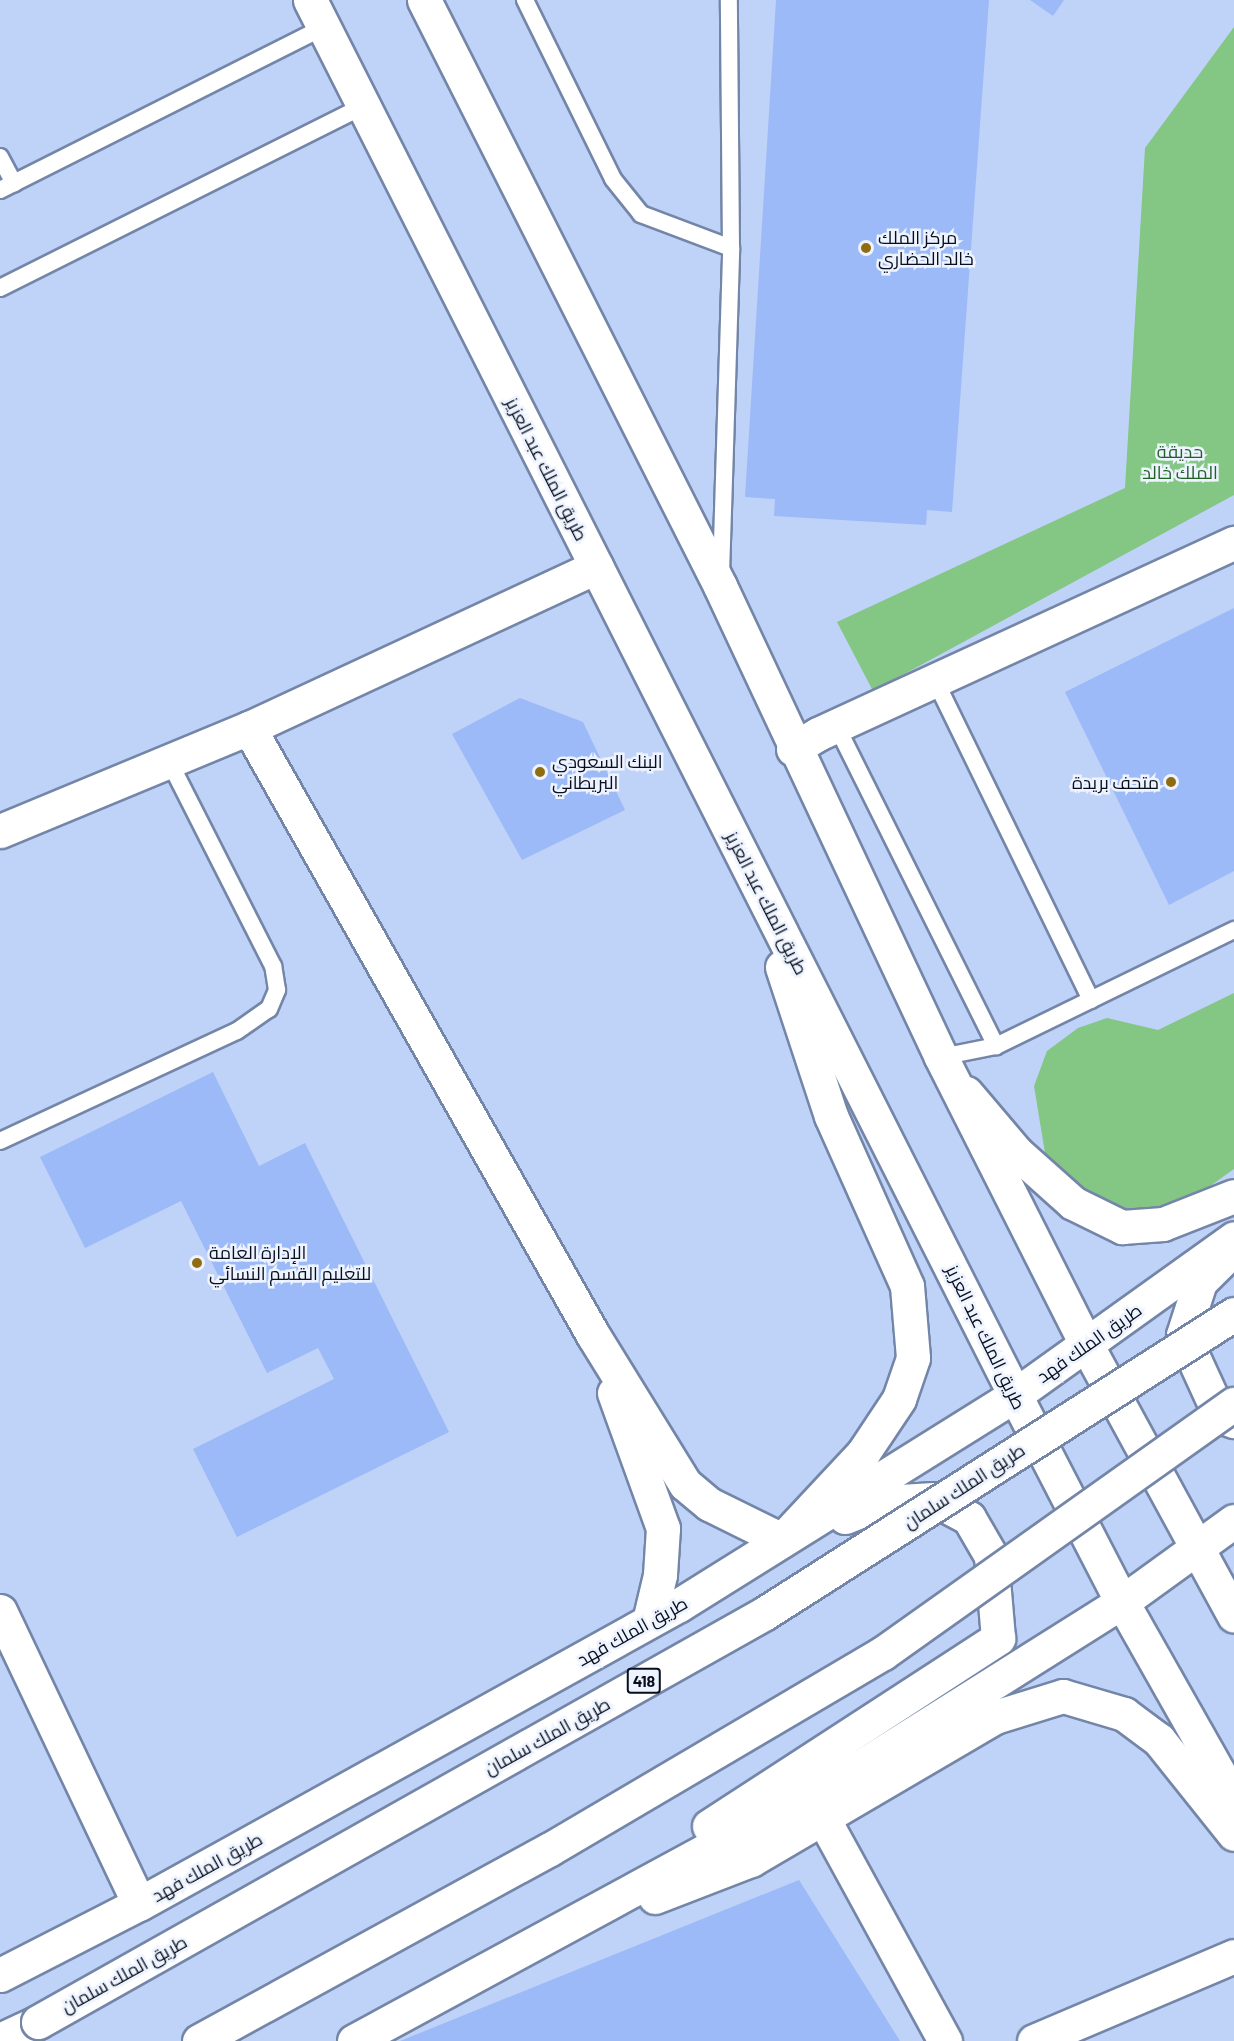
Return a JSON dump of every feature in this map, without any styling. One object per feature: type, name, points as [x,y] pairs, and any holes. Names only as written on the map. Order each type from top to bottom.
[{"type":"main road","points":[[424,0],[720,586],[793,749],[945,1065],[1087,1346],[1234,1616]]},
{"type":"main road","name":"طريق الملك عبد العزيز","points":[[317,14],[1015,1395],[1122,1602],[1234,1800]]},
{"type":"main road","points":[[793,749],[836,726],[1234,543]]},
{"type":"main road","points":[[0,831],[249,728],[596,567]]},
{"type":"main road","points":[[249,728],[593,1335],[685,1484],[709,1504],[782,1540],[883,1503],[934,1498],[969,1518],[991,1556],[998,1638],[514,1953]]},
{"type":"main road","points":[[748,866],[831,1116],[906,1286],[913,1348],[899,1399],[875,1435],[782,1540]]},
{"type":"main road","points":[[945,1065],[1016,1152],[1073,1203],[1122,1227],[1163,1224],[1234,1196]]},
{"type":"main road","name":"طريق الملك فهد","points":[[0,1975],[139,1904],[650,1621],[1015,1395],[1087,1346],[1234,1238]]},
{"type":"main road","points":[[1234,1248],[1200,1282],[1183,1335],[1220,1416],[1234,1421]]},
{"type":"main road","name":"طريق الملك سلمان","points":[[0,2040],[38,2022],[765,1613],[1234,1314]]},
{"type":"main road","points":[[593,1335],[663,1528],[660,1575],[650,1621]]},
{"type":"main road","points":[[199,2041],[550,1850],[883,1653],[1234,1404]]},
{"type":"main road","points":[[354,2041],[863,1765],[1122,1602],[1234,1521]]},
{"type":"main road","points":[[0,1611],[139,1904]]},
{"type":"main road","points":[[514,1953],[751,1860],[824,1820],[995,1717],[1063,1696],[1124,1714],[1159,1740],[1234,1834]]},
{"type":"main road","points":[[824,1820],[945,2041]]},
{"type":"main road","points":[[1034,2041],[1234,1956]]},
{"type":"lane","points":[[525,0],[613,179],[641,214],[731,248]]},
{"type":"lane","points":[[720,586],[731,248],[729,0]]},
{"type":"lane","points":[[0,157],[7,186],[317,14]]},
{"type":"lane","points":[[0,288],[364,106]]},
{"type":"lane","points":[[935,680],[1091,1000]]},
{"type":"lane","points":[[836,726],[996,1046]]},
{"type":"lane","points":[[0,1141],[237,1031],[269,1009],[277,990],[273,966],[169,761]]},
{"type":"lane","points":[[945,1065],[996,1046],[1234,930]]},
{"type":"green space","name":"حديقة الملك خالد","points":[[1234,27],[1234,495],[873,691],[837,622],[1125,488],[1145,148]]},
{"type":"green space","points":[[1234,993],[1234,1169],[1172,1213],[1121,1215],[1056,1180],[1045,1153],[1034,1086],[1047,1051],[1078,1028],[1107,1018],[1158,1030]]},
{"type":"building","name":"مركز الملك خالد الحضاري","points":[[776,0],[989,0],[952,512],[927,510],[926,525],[774,516],[775,499],[745,497]]},
{"type":"building","points":[[1030,0],[1064,0],[1053,16]]},
{"type":"building","name":"متحف بريدة","points":[[1234,608],[1234,871],[1169,905],[1065,692]]},
{"type":"building","name":"البنك السعودي البريطاني","points":[[520,698],[583,722],[625,810],[522,860],[452,734]]},
{"type":"building","points":[[213,1072],[259,1166],[305,1143],[449,1432],[237,1537],[193,1449],[334,1379],[318,1348],[267,1373],[181,1201],[85,1248],[40,1157]]},
{"type":"building","points":[[799,1880],[900,2041],[400,2041]]},
{"type":"place","name":"مركز الملك خالد الحضاري","points":[[866,248]]},
{"type":"place","name":"البنك السعودي البريطاني","points":[[540,772]]},
{"type":"place","name":"متحف بريدة","points":[[1171,782]]},
{"type":"place","name":"الإدارة العامة للتعليم القسم النسائي","points":[[197,1263]]}]
